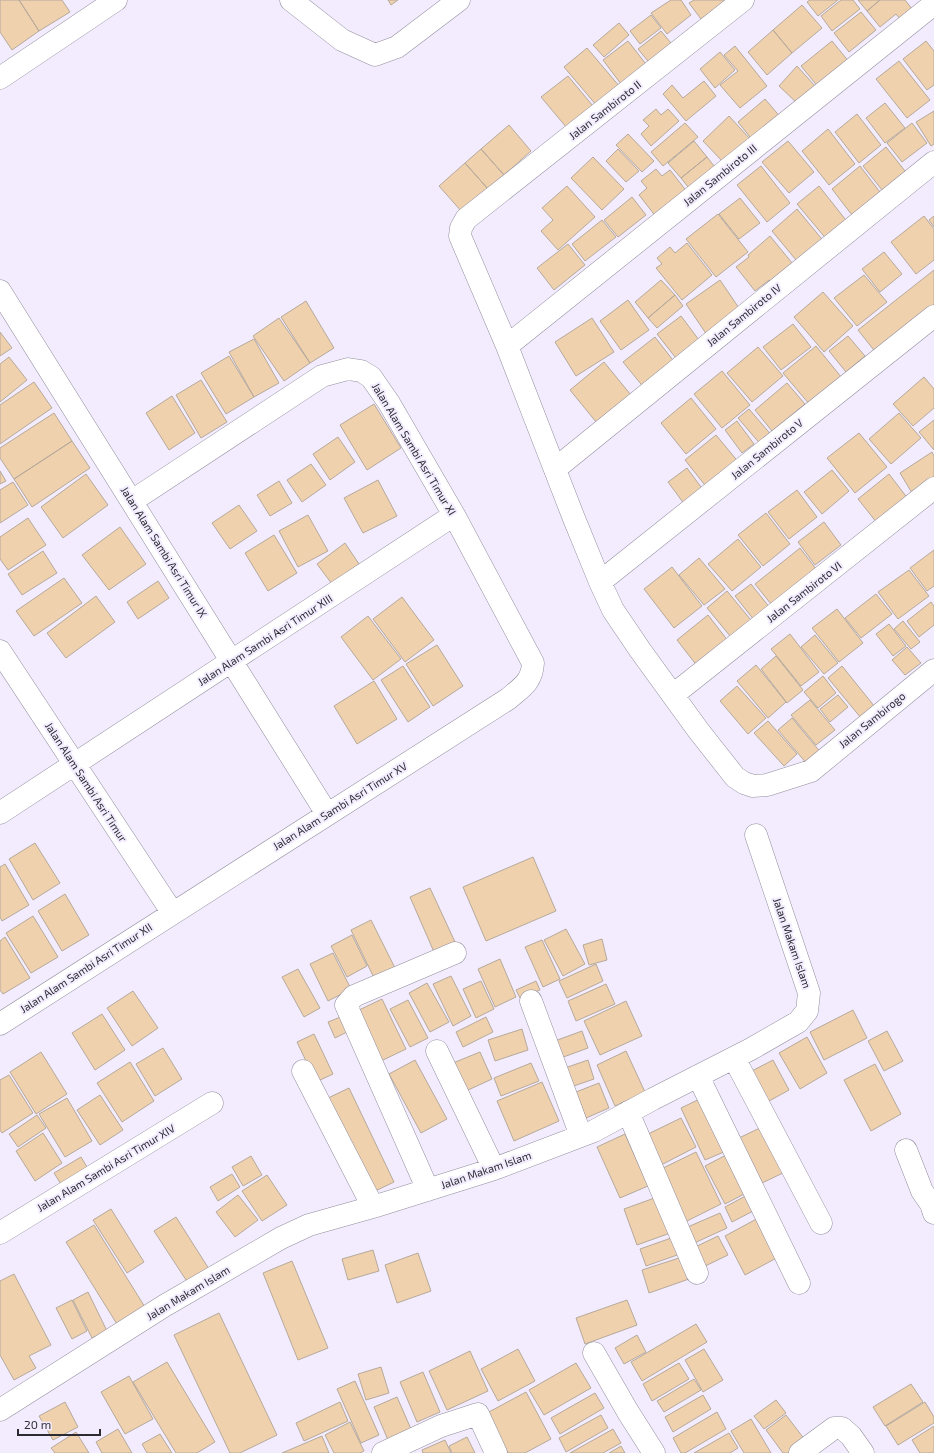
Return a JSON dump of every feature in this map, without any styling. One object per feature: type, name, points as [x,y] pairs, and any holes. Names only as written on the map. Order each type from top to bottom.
[{"type":"street","points":[[0,78],[116,0]]},
{"type":"street","points":[[291,0],[342,40],[375,54],[397,47],[459,0]]},
{"type":"street","name":"Jalan Sambiroto II","points":[[507,346],[460,236],[466,219],[744,0]]},
{"type":"street","name":"Jalan Sambiroto III","points":[[507,346],[934,4]]},
{"type":"street","name":"Jalan Sambiroto IV","points":[[555,469],[934,162]]},
{"type":"street","name":"Jalan Alam Sambi Asri Timur IX","points":[[0,291],[328,814]]},
{"type":"street","name":"Jalan Sambiroto V","points":[[600,582],[934,316]]},
{"type":"street","points":[[507,346],[572,516],[613,610],[673,695]]},
{"type":"street","name":"Jalan Alam Sambi Asri Timur XI","points":[[132,501],[322,376],[348,369],[361,371],[371,377],[388,403],[454,515],[533,663],[532,674],[525,684],[508,699]]},
{"type":"street","name":"Jalan Sambiroto VI","points":[[673,695],[934,488]]},
{"type":"street","name":"Jalan Alam Sambi Asri Timur XIII","points":[[0,813],[454,515]]},
{"type":"street","name":"Jalan Alam Sambi Asri Timur","points":[[0,651],[172,912]]},
{"type":"street","name":"Jalan Sambirogo","points":[[673,695],[735,777],[744,783],[753,786],[767,785],[811,770],[934,670]]},
{"type":"street","name":"Jalan Alam Sambi Asri Timur XV","points":[[172,912],[508,699]]},
{"type":"street","name":"Jalan Makam Islam","points":[[0,1410],[164,1306],[281,1238],[309,1225],[374,1207],[494,1169],[594,1132],[628,1112],[751,1049],[802,1018],[807,1011],[809,993],[756,835]]},
{"type":"street","name":"Jalan Alam Sambi Asri Timur XII","points":[[0,1024],[172,912]]},
{"type":"street","points":[[428,1190],[346,1005],[354,996],[454,953]]},
{"type":"street","points":[[531,1001],[581,1136]]},
{"type":"street","points":[[437,1051],[494,1169]]},
{"type":"street","points":[[734,1058],[821,1223]]},
{"type":"street","points":[[303,1071],[374,1207]]},
{"type":"street","points":[[698,1076],[799,1283]]},
{"type":"street","name":"Jalan Alam Sambi Asri Timur XIV","points":[[0,1233],[212,1103]]},
{"type":"street","points":[[628,1112],[697,1273]]},
{"type":"street","points":[[906,1150],[922,1191],[931,1204],[934,1213]]},
{"type":"street","points":[[594,1353],[628,1412],[654,1453]]},
{"type":"street","points":[[383,1453],[441,1426],[475,1408],[496,1453]]},
{"type":"street","points":[[800,1453],[834,1428],[842,1428],[851,1436],[862,1453]]},
{"type":"building","points":[[0,0],[19,0],[39,31],[12,50],[0,32]]},
{"type":"building","points":[[19,0],[62,0],[70,12],[39,31]]},
{"type":"building","points":[[388,0],[398,0],[391,5]]},
{"type":"building","points":[[671,0],[681,0],[691,15],[667,34],[651,13]]},
{"type":"building","points":[[694,0],[727,0],[701,19],[689,3]]},
{"type":"building","points":[[810,0],[838,0],[818,16],[807,2]]},
{"type":"building","points":[[841,0],[853,0],[860,9],[832,31],[821,16]]},
{"type":"building","points":[[858,0],[880,0],[867,11]]},
{"type":"building","points":[[880,0],[905,0],[917,15],[905,25],[896,14],[880,27],[867,11]]},
{"type":"building","points":[[802,5],[822,28],[792,53],[773,30]]},
{"type":"building","points":[[861,12],[876,30],[849,52],[834,33]]},
{"type":"building","points":[[651,15],[661,28],[640,44],[630,31]]},
{"type":"building","points":[[619,23],[629,35],[604,57],[593,45]]},
{"type":"building","points":[[773,30],[792,53],[767,75],[748,52]]},
{"type":"building","points":[[661,31],[675,48],[652,66],[638,49]]},
{"type":"building","points":[[628,41],[649,68],[624,88],[603,60]]},
{"type":"building","points":[[832,41],[850,63],[819,88],[801,66]]},
{"type":"building","points":[[926,41],[934,51],[934,85],[927,90],[903,59]]},
{"type":"building","points":[[735,46],[767,86],[740,108],[720,85],[738,71],[724,55]]},
{"type":"building","points":[[587,48],[620,87],[597,106],[564,67]]},
{"type":"building","points":[[720,52],[735,70],[715,88],[700,69]]},
{"type":"building","points":[[899,61],[930,100],[907,118],[876,79]]},
{"type":"building","points":[[797,66],[815,86],[798,104],[779,86]]},
{"type":"building","points":[[568,76],[593,106],[567,128],[541,97]]},
{"type":"building","points":[[704,81],[716,96],[686,121],[663,94],[672,85],[683,98]]},
{"type":"building","points":[[765,99],[782,119],[754,142],[738,122]]},
{"type":"building","points":[[885,103],[905,128],[885,143],[866,118]]},
{"type":"building","points":[[656,109],[661,115],[668,109],[679,121],[651,146],[641,134],[649,126],[643,120]]},
{"type":"building","points":[[934,111],[934,144],[931,146],[916,122]]},
{"type":"building","points":[[857,114],[881,145],[859,163],[835,132]]},
{"type":"building","points":[[729,116],[750,139],[724,163],[703,141]]},
{"type":"building","points":[[685,123],[698,137],[663,166],[651,152]]},
{"type":"building","points":[[912,123],[927,143],[902,162],[887,143]]},
{"type":"building","points":[[509,125],[531,151],[504,175],[481,149]]},
{"type":"building","points":[[828,129],[855,164],[829,185],[802,151]]},
{"type":"building","points":[[628,134],[654,161],[642,172],[616,145]]},
{"type":"building","points":[[694,141],[707,157],[681,178],[668,163]]},
{"type":"building","points":[[788,141],[814,172],[789,193],[762,162]]},
{"type":"building","points":[[886,147],[909,176],[886,195],[863,166]]},
{"type":"building","points":[[481,149],[504,175],[488,189],[465,163]]},
{"type":"building","points":[[618,149],[639,171],[626,182],[606,161]]},
{"type":"building","points":[[593,157],[624,189],[602,210],[571,178]]},
{"type":"building","points":[[707,157],[718,171],[692,192],[681,178]]},
{"type":"building","points":[[465,163],[488,189],[462,212],[439,186]]},
{"type":"building","points":[[761,166],[790,203],[767,222],[737,185]]},
{"type":"building","points":[[860,166],[883,196],[855,219],[832,189]]},
{"type":"building","points":[[656,169],[662,176],[670,170],[688,193],[657,218],[639,195],[647,188],[641,181]]},
{"type":"building","points":[[567,186],[595,217],[558,250],[541,231],[553,220],[542,208]]},
{"type":"building","points":[[819,186],[849,224],[828,241],[797,204]]},
{"type":"building","points":[[632,197],[646,215],[618,237],[604,220]]},
{"type":"building","points":[[740,198],[760,223],[739,239],[719,214]]},
{"type":"building","points":[[797,209],[826,244],[801,266],[772,231]]},
{"type":"building","points":[[718,214],[748,252],[716,277],[686,239]]},
{"type":"building","points":[[924,216],[934,229],[934,260],[916,274],[891,242]]},
{"type":"building","points":[[934,216],[934,227],[929,220]]},
{"type":"building","points":[[602,220],[616,237],[585,261],[572,244]]},
{"type":"building","points":[[770,236],[797,269],[775,287],[769,280],[755,291],[736,267],[749,257],[748,255]]},
{"type":"building","points":[[687,243],[712,275],[682,300],[656,268],[662,264],[657,258],[670,247],[675,253]]},
{"type":"building","points":[[568,244],[585,265],[554,290],[537,268]]},
{"type":"building","points":[[884,252],[902,274],[880,292],[862,269]]},
{"type":"building","points":[[934,270],[934,309],[877,354],[858,330]]},
{"type":"building","points":[[864,275],[887,302],[857,326],[834,298]]},
{"type":"building","points":[[661,280],[675,295],[648,318],[635,302]]},
{"type":"building","points":[[720,280],[741,311],[707,335],[686,304]]},
{"type":"building","points":[[823,292],[853,326],[824,352],[794,317]]},
{"type":"building","points":[[675,295],[683,306],[657,328],[648,318]]},
{"type":"building","points":[[628,300],[649,330],[621,350],[600,321]]},
{"type":"building","points":[[306,301],[334,348],[310,363],[281,317]]},
{"type":"building","points":[[681,316],[702,344],[679,362],[657,334]]},
{"type":"building","points":[[279,318],[310,363],[284,381],[253,336]]},
{"type":"building","points":[[592,318],[614,352],[576,376],[555,342]]},
{"type":"building","points":[[793,324],[811,347],[781,370],[763,347]]},
{"type":"building","points":[[0,332],[12,348],[0,356]]},
{"type":"building","points":[[848,336],[865,356],[846,372],[829,351]]},
{"type":"building","points":[[655,337],[676,364],[645,389],[623,362]]},
{"type":"building","points":[[254,339],[279,383],[254,397],[229,352]]},
{"type":"building","points":[[816,346],[842,378],[810,405],[783,373]]},
{"type":"building","points":[[758,347],[783,376],[752,402],[727,373]]},
{"type":"building","points":[[229,356],[254,397],[226,414],[201,373]]},
{"type":"building","points":[[9,357],[27,380],[0,402],[0,364]]},
{"type":"building","points":[[604,362],[635,400],[601,428],[570,390]]},
{"type":"building","points":[[722,371],[750,405],[722,428],[694,394]]},
{"type":"building","points":[[924,377],[934,389],[934,408],[913,426],[893,404]]},
{"type":"building","points":[[201,380],[227,422],[201,438],[176,395]]},
{"type":"building","points":[[34,382],[52,408],[0,444],[0,405]]},
{"type":"building","points":[[787,383],[805,404],[772,431],[755,410]]},
{"type":"building","points":[[172,396],[195,433],[169,450],[146,413]]},
{"type":"building","points":[[691,398],[716,429],[686,454],[661,423]]},
{"type":"building","points":[[374,404],[401,448],[367,470],[340,425]]},
{"type":"building","points":[[749,409],[773,437],[762,446],[738,418]]},
{"type":"building","points":[[54,413],[72,441],[14,479],[0,458],[0,448]]},
{"type":"building","points":[[899,413],[921,438],[891,464],[869,439]]},
{"type":"building","points":[[934,420],[934,450],[919,432]]},
{"type":"building","points":[[737,421],[754,444],[742,453],[725,430]]},
{"type":"building","points":[[859,433],[887,467],[855,493],[827,458]]},
{"type":"building","points":[[716,435],[740,464],[708,489],[685,460]]},
{"type":"building","points":[[338,437],[355,462],[330,480],[313,454]]},
{"type":"building","points":[[72,441],[90,468],[32,507],[14,479]]},
{"type":"building","points":[[932,452],[934,456],[934,479],[912,493],[900,473]]},
{"type":"building","points":[[311,464],[326,485],[302,502],[287,480]]},
{"type":"building","points":[[687,468],[704,491],[685,505],[668,482]]},
{"type":"building","points":[[832,470],[849,491],[822,514],[804,492]]},
{"type":"building","points":[[0,471],[6,481],[0,484]]},
{"type":"building","points":[[86,474],[108,505],[63,538],[41,507]]},
{"type":"building","points":[[889,474],[912,504],[881,528],[858,499]]},
{"type":"building","points":[[378,480],[397,516],[363,533],[344,498]]},
{"type":"building","points":[[279,481],[292,503],[270,516],[257,495]]},
{"type":"building","points":[[13,482],[28,505],[0,523],[0,490]]},
{"type":"building","points":[[797,490],[817,517],[789,539],[768,512]]},
{"type":"building","points":[[239,505],[257,531],[230,549],[212,523]]},
{"type":"building","points":[[766,513],[790,544],[763,566],[738,535]]},
{"type":"building","points":[[308,515],[328,551],[298,567],[279,531]]},
{"type":"building","points":[[28,518],[46,545],[8,570],[0,559],[0,537]]},
{"type":"building","points":[[824,522],[841,545],[815,565],[798,542]]},
{"type":"building","points":[[120,527],[146,564],[109,590],[82,555]]},
{"type":"building","points":[[274,535],[297,573],[268,591],[245,553]]},
{"type":"building","points":[[738,539],[761,567],[732,591],[708,564]]},
{"type":"building","points":[[345,543],[359,564],[332,584],[317,564]]},
{"type":"building","points":[[800,548],[820,574],[775,609],[755,584]]},
{"type":"building","points":[[934,550],[934,586],[927,591],[910,568]]},
{"type":"building","points":[[43,551],[57,573],[22,595],[8,574]]},
{"type":"building","points":[[699,558],[725,589],[704,605],[679,575]]},
{"type":"building","points":[[672,567],[702,606],[674,628],[644,589]]},
{"type":"building","points":[[909,570],[929,596],[898,619],[878,592]]},
{"type":"building","points":[[64,578],[82,603],[34,636],[16,611]]},
{"type":"building","points":[[158,581],[169,598],[138,619],[127,602]]},
{"type":"building","points":[[751,584],[774,613],[758,625],[735,596]]},
{"type":"building","points":[[727,591],[755,625],[735,642],[707,608]]},
{"type":"building","points":[[876,594],[892,614],[861,638],[845,618]]},
{"type":"building","points":[[96,596],[115,622],[66,658],[47,633]]},
{"type":"building","points":[[402,597],[434,640],[405,662],[373,619]]},
{"type":"building","points":[[931,602],[934,606],[934,625],[919,637],[907,621]]},
{"type":"building","points":[[837,609],[863,643],[839,662],[812,628]]},
{"type":"building","points":[[708,615],[732,646],[701,671],[677,640]]},
{"type":"building","points":[[368,616],[401,659],[373,680],[341,637]]},
{"type":"building","points":[[903,621],[920,642],[911,649],[894,629]]},
{"type":"building","points":[[889,624],[906,646],[893,656],[876,634]]},
{"type":"building","points":[[790,634],[819,672],[801,686],[771,649]]},
{"type":"building","points":[[815,635],[838,663],[824,674],[801,647]]},
{"type":"building","points":[[437,645],[463,686],[433,706],[406,664]]},
{"type":"building","points":[[907,647],[921,663],[905,675],[892,660]]},
{"type":"building","points":[[776,656],[803,690],[787,703],[761,669]]},
{"type":"building","points":[[756,665],[786,702],[768,718],[737,681]]},
{"type":"building","points":[[403,666],[430,707],[408,722],[381,680]]},
{"type":"building","points":[[842,666],[875,707],[861,718],[828,678]]},
{"type":"building","points":[[823,676],[836,693],[818,708],[804,692]]},
{"type":"building","points":[[374,681],[397,719],[357,744],[334,706]]},
{"type":"building","points":[[737,686],[766,718],[748,734],[720,701]]},
{"type":"building","points":[[838,695],[848,707],[830,722],[820,709]]},
{"type":"building","points":[[810,700],[835,730],[816,745],[791,715]]},
{"type":"building","points":[[792,718],[822,754],[808,765],[778,730]]},
{"type":"building","points":[[768,721],[797,754],[784,766],[754,733]]},
{"type":"building","points":[[35,843],[60,883],[33,900],[9,859]]},
{"type":"building","points":[[533,857],[556,911],[486,941],[463,887]]},
{"type":"building","points":[[5,864],[29,905],[2,921],[0,917],[0,867]]},
{"type":"building","points":[[430,888],[455,942],[434,952],[410,897]]},
{"type":"building","points":[[65,894],[89,935],[62,951],[38,911]]},
{"type":"building","points":[[33,916],[58,957],[31,973],[6,933]]},
{"type":"building","points":[[371,920],[397,972],[376,982],[351,930]]},
{"type":"building","points":[[566,929],[585,964],[563,976],[544,940]]},
{"type":"building","points":[[352,935],[367,966],[347,977],[331,946]]},
{"type":"building","points":[[5,937],[30,978],[3,994],[0,990],[0,941]]},
{"type":"building","points":[[602,939],[607,960],[589,965],[583,945]]},
{"type":"building","points":[[542,940],[560,979],[543,987],[525,947]]},
{"type":"building","points":[[333,953],[351,989],[328,1001],[310,964]]},
{"type":"building","points":[[500,959],[516,997],[495,1007],[478,969]]},
{"type":"building","points":[[596,964],[603,981],[567,998],[559,981]]},
{"type":"building","points":[[298,969],[320,1008],[304,1017],[282,977]]},
{"type":"building","points":[[451,976],[471,1016],[453,1026],[433,984]]},
{"type":"building","points":[[481,981],[494,1009],[476,1018],[463,989]]},
{"type":"building","points":[[536,981],[540,990],[520,998],[516,990]]},
{"type":"building","points":[[427,983],[449,1022],[430,1032],[409,993]]},
{"type":"building","points":[[606,984],[615,1004],[576,1021],[568,1001]]},
{"type":"building","points":[[133,991],[158,1028],[132,1046],[107,1008]]},
{"type":"building","points":[[382,999],[406,1049],[381,1061],[357,1011]]},
{"type":"building","points":[[408,1000],[428,1038],[410,1047],[390,1009]]},
{"type":"building","points":[[626,1001],[642,1036],[600,1055],[584,1021]]},
{"type":"building","points":[[853,1010],[867,1038],[824,1060],[810,1032]]},
{"type":"building","points":[[102,1014],[125,1050],[95,1070],[72,1033]]},
{"type":"building","points":[[343,1016],[349,1031],[335,1038],[328,1022]]},
{"type":"building","points":[[486,1017],[493,1032],[463,1047],[456,1032]]},
{"type":"building","points":[[522,1029],[528,1050],[495,1061],[488,1040]]},
{"type":"building","points":[[582,1031],[588,1048],[558,1059],[552,1042]]},
{"type":"building","points":[[887,1031],[903,1061],[884,1071],[868,1041]]},
{"type":"building","points":[[314,1034],[333,1074],[316,1082],[297,1042]]},
{"type":"building","points":[[807,1037],[827,1073],[800,1089],[779,1053]]},
{"type":"building","points":[[163,1048],[182,1079],[155,1096],[136,1064]]},
{"type":"building","points":[[626,1051],[645,1092],[615,1106],[597,1065]]},
{"type":"building","points":[[41,1052],[67,1094],[36,1114],[10,1072]]},
{"type":"building","points":[[480,1052],[492,1079],[466,1091],[453,1063]]},
{"type":"building","points":[[415,1060],[447,1119],[421,1133],[389,1074]]},
{"type":"building","points":[[588,1060],[594,1079],[568,1088],[562,1069]]},
{"type":"building","points":[[773,1060],[789,1090],[762,1105],[746,1074]]},
{"type":"building","points":[[130,1062],[154,1101],[122,1122],[97,1083]]},
{"type":"building","points":[[531,1063],[539,1081],[501,1096],[494,1078]]},
{"type":"building","points":[[875,1064],[901,1114],[871,1131],[844,1080]]},
{"type":"building","points":[[9,1075],[33,1113],[2,1133],[0,1130],[0,1080]]},
{"type":"building","points":[[542,1082],[559,1121],[514,1141],[497,1101]]},
{"type":"building","points":[[599,1083],[609,1108],[586,1118],[576,1092]]},
{"type":"building","points":[[349,1088],[394,1182],[369,1194],[324,1100]]},
{"type":"building","points":[[100,1095],[123,1130],[100,1145],[77,1110]]},
{"type":"building","points":[[706,1096],[731,1149],[705,1160],[681,1108]]},
{"type":"building","points":[[67,1098],[92,1141],[65,1157],[39,1114]]},
{"type":"building","points":[[37,1115],[46,1128],[18,1147],[9,1134]]},
{"type":"building","points":[[681,1118],[696,1147],[661,1165],[646,1135]]},
{"type":"building","points":[[766,1125],[787,1171],[760,1184],[739,1138]]},
{"type":"building","points":[[43,1133],[62,1163],[35,1181],[16,1151]]},
{"type":"building","points":[[625,1134],[648,1186],[620,1198],[597,1147]]},
{"type":"building","points":[[696,1152],[721,1204],[683,1223],[657,1171]]},
{"type":"building","points":[[730,1153],[750,1191],[725,1204],[705,1166]]},
{"type":"building","points":[[251,1156],[262,1175],[243,1186],[232,1167]]},
{"type":"building","points":[[81,1157],[90,1172],[64,1189],[54,1173]]},
{"type":"building","points":[[232,1174],[240,1187],[218,1201],[210,1187]]},
{"type":"building","points":[[267,1175],[287,1205],[262,1221],[242,1191]]},
{"type":"building","points":[[751,1193],[759,1208],[732,1222],[725,1207]]},
{"type":"building","points":[[238,1195],[258,1220],[235,1237],[216,1212]]},
{"type":"building","points":[[660,1196],[673,1232],[637,1245],[624,1209]]},
{"type":"building","points":[[111,1209],[144,1262],[127,1273],[93,1220]]},
{"type":"building","points":[[720,1213],[727,1228],[690,1245],[683,1229]]},
{"type":"building","points":[[762,1216],[782,1255],[745,1275],[725,1236]]},
{"type":"building","points":[[176,1217],[209,1269],[188,1283],[154,1231]]},
{"type":"building","points":[[94,1225],[148,1312],[120,1329],[66,1242]]},
{"type":"building","points":[[718,1236],[728,1255],[701,1268],[691,1249]]},
{"type":"building","points":[[674,1237],[680,1254],[646,1266],[640,1249]]},
{"type":"building","points":[[373,1250],[379,1271],[348,1280],[342,1259]]},
{"type":"building","points":[[418,1253],[431,1291],[397,1303],[385,1265]]},
{"type":"building","points":[[682,1257],[689,1279],[649,1293],[642,1270]]},
{"type":"building","points":[[292,1261],[328,1348],[298,1360],[263,1273]]},
{"type":"building","points":[[14,1274],[51,1345],[29,1356],[36,1368],[14,1380],[0,1355],[0,1281]]},
{"type":"building","points":[[88,1292],[107,1331],[92,1338],[73,1300]]},
{"type":"building","points":[[72,1300],[87,1331],[72,1339],[56,1308]]},
{"type":"building","points":[[627,1300],[637,1325],[585,1344],[576,1318]]},
{"type":"building","points":[[219,1313],[277,1435],[240,1453],[230,1453],[174,1335]]},
{"type":"building","points":[[696,1324],[707,1342],[642,1381],[631,1362]]},
{"type":"building","points":[[637,1335],[646,1352],[624,1364],[615,1348]]},
{"type":"building","points":[[518,1349],[535,1381],[498,1401],[481,1369]]},
{"type":"building","points":[[704,1349],[723,1380],[703,1392],[685,1360]]},
{"type":"building","points":[[470,1351],[488,1391],[447,1410],[429,1371]]},
{"type":"building","points":[[167,1362],[215,1442],[197,1453],[176,1453],[133,1382]]},
{"type":"building","points":[[576,1363],[591,1388],[544,1415],[529,1390]]},
{"type":"building","points":[[679,1363],[689,1379],[652,1401],[643,1384]]},
{"type":"building","points":[[381,1367],[389,1393],[366,1400],[358,1374]]},
{"type":"building","points":[[423,1372],[440,1412],[417,1422],[400,1382]]},
{"type":"building","points":[[129,1376],[153,1419],[125,1434],[101,1392]]},
{"type":"building","points":[[694,1379],[701,1390],[664,1412],[657,1401]]},
{"type":"building","points":[[355,1381],[379,1435],[361,1443],[337,1389]]},
{"type":"building","points":[[911,1384],[923,1402],[885,1426],[873,1407]]},
{"type":"building","points":[[526,1392],[551,1439],[525,1453],[508,1453],[487,1413]]},
{"type":"building","points":[[595,1393],[604,1408],[560,1434],[551,1418]]},
{"type":"building","points":[[703,1395],[711,1409],[673,1432],[665,1417]]},
{"type":"building","points":[[397,1397],[411,1429],[388,1440],[374,1407]]},
{"type":"building","points":[[776,1400],[786,1413],[764,1429],[754,1416]]},
{"type":"building","points":[[65,1402],[78,1427],[53,1440],[39,1416]]},
{"type":"building","points":[[340,1402],[348,1421],[304,1441],[296,1423]]},
{"type":"building","points":[[925,1402],[934,1417],[934,1423],[898,1445],[886,1426]]},
{"type":"building","points":[[717,1412],[726,1429],[685,1453],[681,1453],[673,1438]]},
{"type":"building","points":[[601,1415],[608,1428],[566,1452],[559,1438]]},
{"type":"building","points":[[786,1415],[805,1440],[788,1453],[783,1453],[766,1430]]},
{"type":"building","points":[[751,1419],[771,1453],[744,1453],[731,1431]]},
{"type":"building","points":[[350,1422],[364,1451],[360,1453],[334,1453],[325,1435]]},
{"type":"building","points":[[934,1426],[934,1453],[920,1453],[912,1440]]},
{"type":"building","points":[[118,1429],[132,1453],[102,1453],[96,1442]]},
{"type":"building","points":[[613,1429],[621,1443],[603,1453],[570,1453]]},
{"type":"building","points":[[76,1432],[89,1453],[55,1453],[51,1448]]},
{"type":"building","points":[[729,1433],[738,1448],[730,1453],[694,1453]]},
{"type":"building","points":[[160,1434],[172,1453],[147,1453],[142,1444]]},
{"type":"building","points":[[322,1436],[329,1453],[282,1453]]},
{"type":"building","points":[[467,1437],[475,1453],[452,1453],[449,1446]]},
{"type":"building","points":[[445,1440],[451,1453],[423,1453],[422,1450]]},
{"type":"building","points":[[621,1446],[625,1453],[609,1453]]}]
